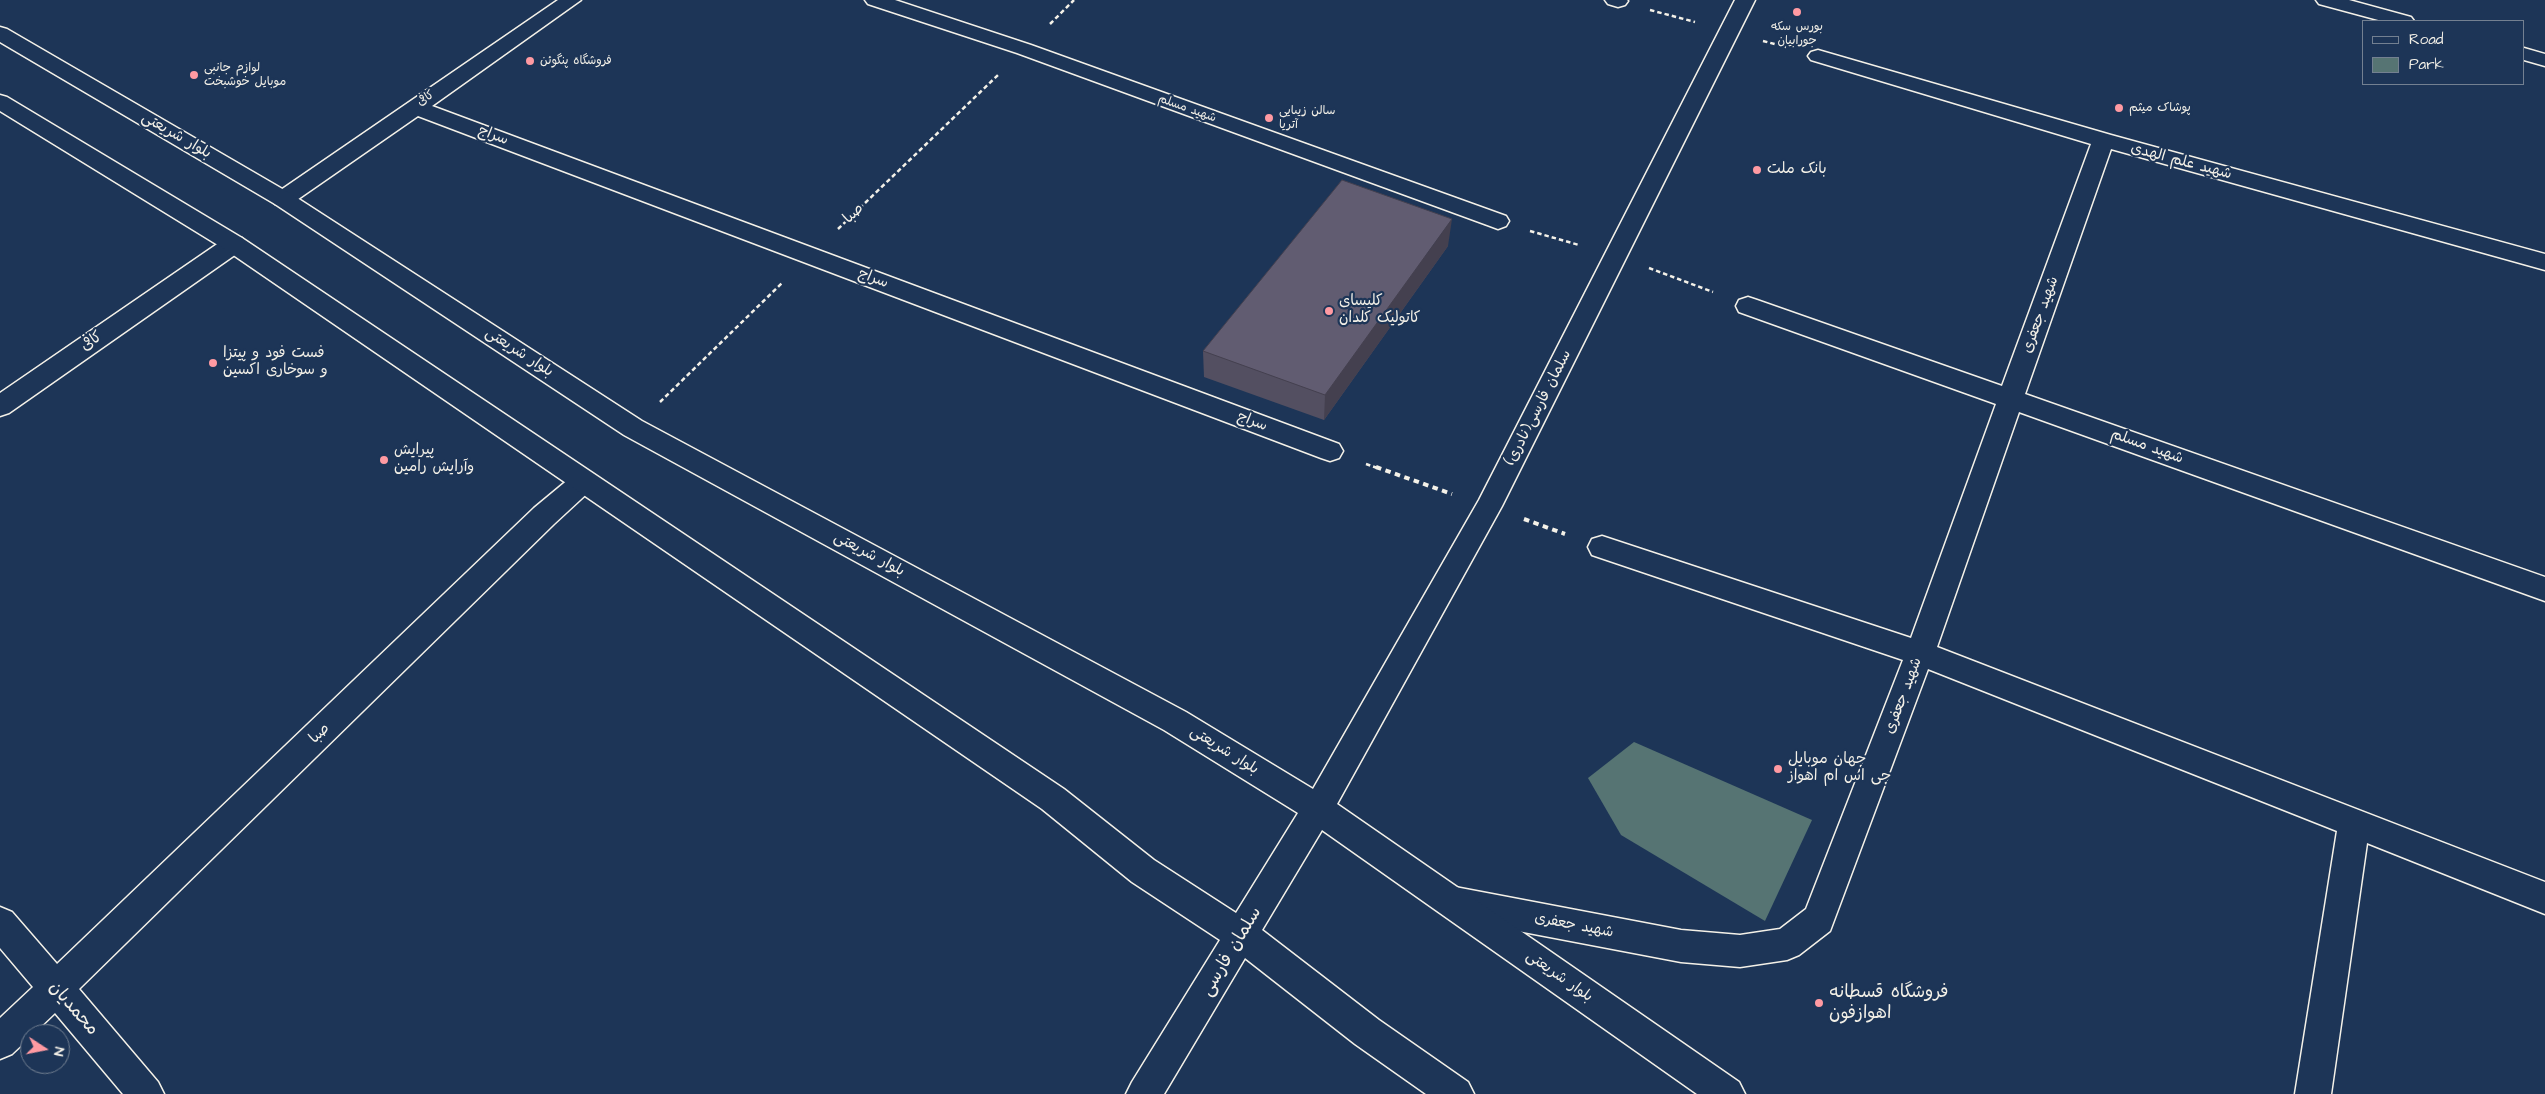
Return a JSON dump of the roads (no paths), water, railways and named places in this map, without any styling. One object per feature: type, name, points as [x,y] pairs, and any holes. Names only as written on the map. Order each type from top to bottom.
[{"type":"street","name":"کافی","points":[[283,199],[571,0]]},
{"type":"street","name":"شهید مسلم","points":[[875,0],[1024,49],[1498,221]]},
{"type":"street","name":"سلمان فارسی(نادری)","points":[[1318,809],[1489,506],[1745,0]]},
{"type":"street","points":[[2326,0],[2400,20]]},
{"type":"street","name":"بلوار شریعتی","points":[[0,33],[283,199],[633,428],[1175,721],[1318,809],[1727,1094]]},
{"type":"street","points":[[2525,54],[2545,60]]},
{"type":"street","name":"شهید علم الهدی","points":[[1818,56],[2103,140],[2545,262]]},
{"type":"street","points":[[0,102],[234,244],[1053,799],[1143,871],[1243,936],[1367,1032],[1456,1094]]},
{"type":"street","name":"سراج","points":[[415,107],[1330,451]]},
{"type":"street","name":"شهید جعفری","points":[[1451,902],[1681,946],[1740,951],[1787,944],[1818,920],[1920,653],[2103,140]]},
{"type":"street","name":"کافی","points":[[0,406],[234,244]]},
{"type":"street","name":"شهید مسلم","points":[[1748,306],[2545,589]]},
{"type":"street","name":"صبا","points":[[0,1042],[57,989],[544,516],[584,481]]},
{"type":"street","points":[[1602,547],[1920,653],[2545,898]]},
{"type":"street","name":"سلمان فارسی","points":[[1144,1094],[1243,936],[1318,809]]},
{"type":"street","points":[[2313,1094],[2354,823]]},
{"type":"street","name":"محمدیان","points":[[0,923],[146,1094]]},
{"type":"place","name":"بورس سکه جورابیان","points":[[1797,12]]},
{"type":"place","name":"فروشگاه پنگوئن","points":[[530,61]]},
{"type":"place","name":"لوازم جانبی موبایل خوشبخت","points":[[194,75]]},
{"type":"place","name":"پوشاک میثم","points":[[2119,108]]},
{"type":"place","name":"سالن زیبایی آتریا","points":[[1269,118]]},
{"type":"place","name":"بانک ملت","points":[[1757,170]]},
{"type":"place","name":"کلیسای کاتولیک کلدان","points":[[1329,311]]},
{"type":"place","name":"فست فود و پیتزا و سوخاری اکسین","points":[[213,363]]},
{"type":"place","name":"پیرایش وآرایش رامین","points":[[384,460]]},
{"type":"place","name":"جهان موبایل جی اس ام اهواز","points":[[1778,769]]},
{"type":"place","name":"فروشگاه قسطانه اهوازفون","points":[[1819,1003]]}]
